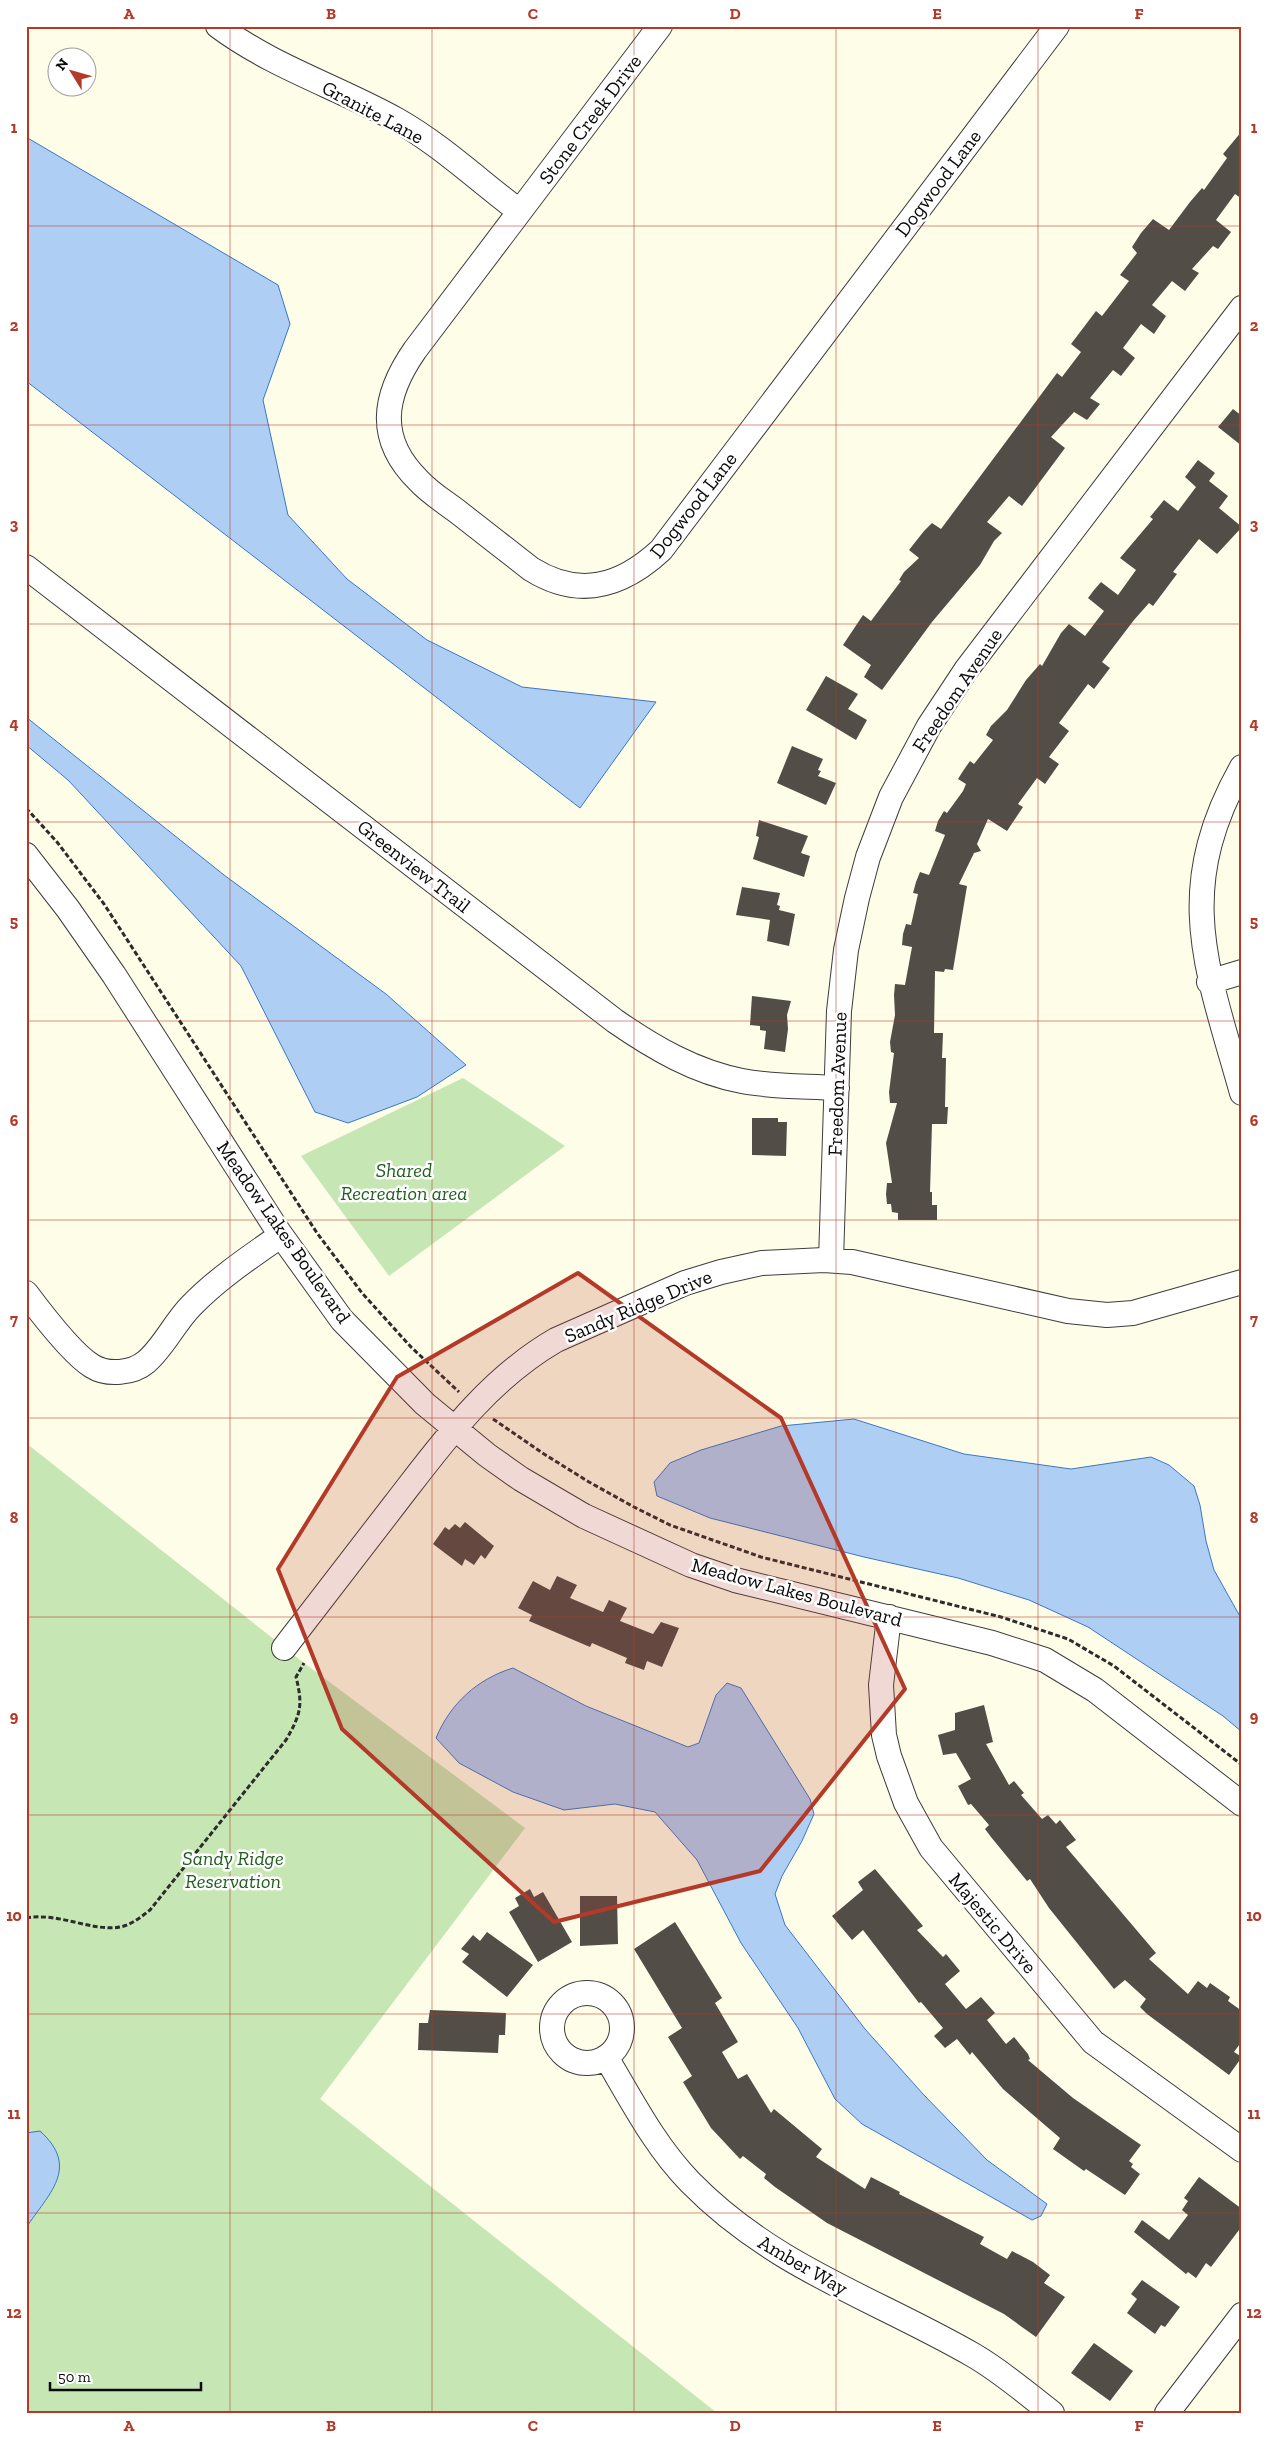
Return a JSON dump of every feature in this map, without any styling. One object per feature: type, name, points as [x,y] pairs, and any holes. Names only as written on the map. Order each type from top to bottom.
[{"type":"street","name":"Stone Creek Drive","points":[[519,211],[660,26]]},
{"type":"street","name":"Dogwood Lane","points":[[519,211],[401,370],[389,402],[392,438],[404,462],[419,481],[531,569],[549,579],[568,585],[602,585],[629,575],[661,550],[1057,26]]},
{"type":"street","name":"Granite Lane","points":[[230,30],[269,59],[398,121],[430,142],[519,211]]},
{"type":"street","name":"Freedom Avenue","points":[[831,1260],[841,981],[852,921],[868,857],[880,824],[910,760],[929,726],[966,670],[1242,308]]},
{"type":"street","name":"Greenview Trail","points":[[26,567],[615,1021],[647,1043],[692,1065],[721,1076],[768,1084],[837,1088]]},
{"type":"street","points":[[1242,768],[1224,803],[1210,841],[1203,870],[1201,892],[1202,931],[1210,982],[1242,1093]]},
{"type":"street","name":"Meadow Lakes Boulevard","points":[[26,855],[68,909],[114,975],[280,1236],[342,1320],[425,1404],[487,1455],[544,1493],[584,1516],[657,1551],[734,1580],[1023,1651],[1070,1673],[1096,1690],[1242,1804]]},
{"type":"street","points":[[1210,982],[1242,972]]},
{"type":"street","points":[[26,1293],[63,1337],[93,1366],[110,1371],[129,1371],[147,1361],[183,1314],[204,1294],[280,1236]]},
{"type":"street","name":"Sandy Ridge Drive","points":[[284,1648],[454,1428],[474,1405],[507,1374],[548,1345],[611,1314],[685,1283],[721,1272],[762,1264],[831,1260],[880,1268],[1068,1311],[1107,1315],[1132,1313],[1242,1282]]},
{"type":"street","name":"Majestic Drive","points":[[889,1617],[881,1685],[884,1735],[889,1756],[906,1803],[931,1848],[1093,2042],[1242,2150]]},
{"type":"street","name":"Amber Way","points":[[606,2057],[648,2129],[670,2159],[690,2182],[744,2229],[784,2258],[975,2356],[1052,2413]]},
{"type":"street","points":[[1167,2413],[1242,2315]]},
{"type":"path","points":[[26,808],[78,869],[104,904],[317,1233],[362,1293],[411,1347],[474,1405],[544,1454],[634,1508],[670,1525],[761,1557],[975,1610],[1068,1639],[1114,1666],[1242,1765]]},
{"type":"path","points":[[26,1918],[51,1917],[119,1927],[135,1921],[150,1910],[286,1740],[299,1717],[301,1701],[296,1677],[304,1663]]},
{"type":"highlighted area","points":[[578,1273],[781,1418],[905,1689],[760,1871],[554,1922],[342,1729],[278,1569],[397,1377]]},
{"type":"green space","name":"Shared Recreation area","points":[[463,1078],[565,1146],[389,1276],[301,1156]]},
{"type":"green space","name":"Sandy Ridge Reservation","points":[[26,1443],[304,1663],[525,1828],[320,2099],[717,2413],[26,2413]]},
{"type":"water","points":[[26,137],[278,285],[290,324],[263,400],[288,515],[347,579],[427,640],[522,687],[656,702],[580,808],[26,381]]},
{"type":"water","points":[[26,717],[224,875],[386,994],[466,1065],[417,1097],[348,1123],[315,1112],[241,966],[68,780],[26,745]]},
{"type":"water","points":[[854,1419],[964,1454],[1071,1469],[1151,1457],[1169,1465],[1194,1486],[1214,1570],[1242,1620],[1242,1732],[1223,1716],[1088,1627],[1029,1600],[958,1578],[864,1557],[710,1518],[657,1496],[654,1482],[670,1463],[701,1450],[781,1426]]},
{"type":"water","points":[[513,1668],[586,1706],[688,1747],[699,1743],[716,1695],[727,1683],[741,1688],[810,1799],[814,1814],[802,1841],[782,1876],[775,1894],[785,1925],[865,2029],[923,2094],[987,2160],[1047,2204],[1041,2216],[1032,2220],[862,2124],[835,2099],[798,2028],[741,1943],[697,1860],[655,1812],[615,1804],[564,1810],[513,1792],[459,1763],[436,1738],[442,1726],[449,1714],[466,1694],[488,1679]]},
{"type":"water","points":[[40,2131],[52,2144],[58,2157],[59,2169],[57,2181],[51,2192],[26,2228],[26,2133]]},
{"type":"building","points":[[1242,131],[1242,199],[1235,194],[1216,220],[1231,232],[1218,249],[1213,246],[1192,269],[1199,273],[1185,291],[1172,281],[1152,305],[1166,316],[1154,334],[1141,324],[1123,348],[1135,358],[1121,376],[1113,370],[1090,398],[1100,404],[1087,420],[1074,412],[1051,437],[1065,448],[1022,506],[1009,496],[987,522],[1002,533],[994,541],[980,565],[932,622],[882,690],[864,677],[871,665],[843,645],[863,615],[871,621],[901,581],[899,580],[904,572],[919,558],[909,550],[924,531],[932,523],[941,529],[1057,373],[1062,377],[1081,352],[1071,344],[1096,311],[1102,316],[1129,281],[1120,275],[1137,253],[1132,247],[1141,233],[1153,219],[1169,230],[1202,188],[1204,190],[1227,158],[1223,154]]},
{"type":"building","points":[[1233,409],[1242,416],[1242,446],[1218,427]]},
{"type":"building","points":[[1198,460],[1215,473],[1209,481],[1228,496],[1219,508],[1242,527],[1217,554],[1199,539],[1173,572],[1177,574],[1153,606],[1149,603],[1134,620],[1102,662],[1110,668],[1094,689],[1088,684],[1059,723],[1069,731],[1049,757],[1059,764],[1045,784],[1037,778],[1018,804],[1023,807],[1007,831],[988,819],[977,844],[981,851],[974,853],[959,884],[967,886],[953,970],[935,971],[934,1033],[943,1033],[942,1058],[946,1058],[945,1107],[948,1107],[947,1124],[932,1124],[930,1192],[932,1192],[932,1205],[937,1205],[937,1220],[898,1220],[898,1213],[892,1212],[891,1204],[887,1204],[886,1194],[887,1183],[892,1183],[886,1143],[897,1103],[890,1103],[889,1092],[894,1053],[891,1052],[890,1042],[895,1015],[895,984],[905,985],[912,947],[902,945],[903,934],[906,924],[911,925],[918,894],[913,893],[916,882],[920,872],[929,875],[945,835],[935,831],[938,821],[944,811],[947,813],[963,791],[966,784],[958,779],[963,771],[970,761],[974,764],[993,740],[986,735],[991,726],[1007,710],[1026,680],[1040,664],[1042,666],[1061,633],[1069,624],[1085,636],[1104,611],[1088,598],[1094,590],[1101,582],[1118,595],[1136,570],[1120,558],[1153,519],[1150,517],[1164,500],[1178,511],[1196,487],[1185,477]]},
{"type":"building","points":[[826,676],[858,694],[848,709],[867,720],[856,740],[806,710]]},
{"type":"building","points":[[792,746],[823,759],[818,770],[821,771],[818,776],[836,783],[826,805],[777,783]]},
{"type":"building","points":[[759,820],[808,836],[801,853],[810,856],[804,877],[753,859],[759,837],[756,836]]},
{"type":"building","points":[[742,887],[780,893],[777,905],[780,906],[779,910],[795,914],[789,946],[767,941],[770,920],[736,915]]},
{"type":"building","points":[[752,996],[791,1001],[787,1015],[788,1029],[785,1052],[764,1049],[766,1031],[760,1030],[760,1026],[750,1025]]},
{"type":"building","points":[[752,1118],[778,1118],[778,1122],[787,1122],[786,1156],[752,1155]]},
{"type":"building","points":[[465,1522],[494,1546],[485,1559],[481,1555],[474,1565],[465,1559],[462,1566],[433,1544],[445,1527],[449,1530],[455,1524],[460,1528]]},
{"type":"building","points":[[557,1576],[577,1585],[570,1598],[603,1612],[609,1600],[627,1608],[620,1621],[653,1634],[661,1622],[679,1628],[662,1667],[647,1661],[644,1670],[625,1663],[627,1658],[592,1643],[590,1647],[529,1621],[532,1615],[518,1608],[533,1581],[550,1590]]},
{"type":"building","points":[[984,1705],[993,1742],[986,1744],[1009,1785],[1014,1781],[1024,1793],[1021,1795],[1042,1819],[1048,1815],[1056,1824],[1060,1820],[1076,1840],[1066,1847],[1156,1953],[1149,1959],[1188,1994],[1198,1981],[1207,1988],[1210,1983],[1230,1997],[1228,2001],[1242,2011],[1242,2041],[1234,2052],[1242,2057],[1229,2075],[1147,2014],[1140,2007],[1146,1999],[1125,1980],[1114,1989],[1049,1908],[1030,1879],[1027,1881],[991,1837],[985,1829],[989,1825],[971,1804],[968,1805],[958,1786],[971,1779],[956,1753],[943,1755],[938,1735],[955,1730],[955,1713]]},
{"type":"building","points":[[875,1869],[923,1926],[917,1930],[943,1957],[946,1954],[960,1971],[945,1984],[966,2009],[981,1997],[995,2013],[987,2020],[1006,2044],[1014,2037],[1028,2054],[1030,2059],[1028,2060],[1073,2098],[1141,2145],[1129,2161],[1133,2164],[1131,2167],[1140,2174],[1125,2195],[1086,2169],[1084,2171],[1053,2149],[1060,2138],[1003,2089],[972,2052],[970,2055],[957,2039],[945,2048],[934,2036],[943,2028],[921,2002],[919,2003],[863,1930],[852,1940],[832,1916],[863,1890],[858,1882]]},
{"type":"building","points":[[530,1889],[534,1897],[543,1892],[572,1942],[538,1962],[509,1912],[519,1906],[515,1898]]},
{"type":"building","points":[[580,1896],[617,1896],[618,1944],[580,1946]]},
{"type":"building","points":[[675,1922],[722,1998],[715,2003],[738,2042],[722,2052],[738,2079],[747,2074],[771,2113],[774,2109],[822,2149],[816,2157],[865,2189],[871,2177],[900,2192],[899,2194],[984,2237],[980,2244],[1007,2259],[1012,2251],[1033,2262],[1050,2275],[1044,2283],[1065,2297],[1036,2337],[1004,2314],[827,2223],[775,2187],[764,2178],[766,2174],[743,2156],[740,2159],[711,2128],[683,2082],[692,2076],[668,2037],[682,2028],[634,1949]]},
{"type":"building","points":[[487,1932],[533,1965],[507,1997],[462,1962],[469,1954],[461,1949],[473,1935],[480,1941]]},
{"type":"building","points":[[430,2010],[506,2013],[505,2035],[499,2035],[498,2053],[418,2050],[419,2023],[428,2023]]},
{"type":"building","points":[[1199,2177],[1242,2209],[1242,2226],[1211,2267],[1206,2263],[1196,2278],[1188,2272],[1186,2274],[1134,2232],[1142,2220],[1169,2240],[1188,2215],[1182,2210],[1188,2201],[1184,2198]]},
{"type":"building","points":[[1142,2280],[1180,2307],[1165,2327],[1161,2325],[1155,2334],[1127,2313],[1137,2299],[1131,2294]]},
{"type":"building","points":[[1094,2343],[1133,2371],[1110,2401],[1071,2373]]}]
